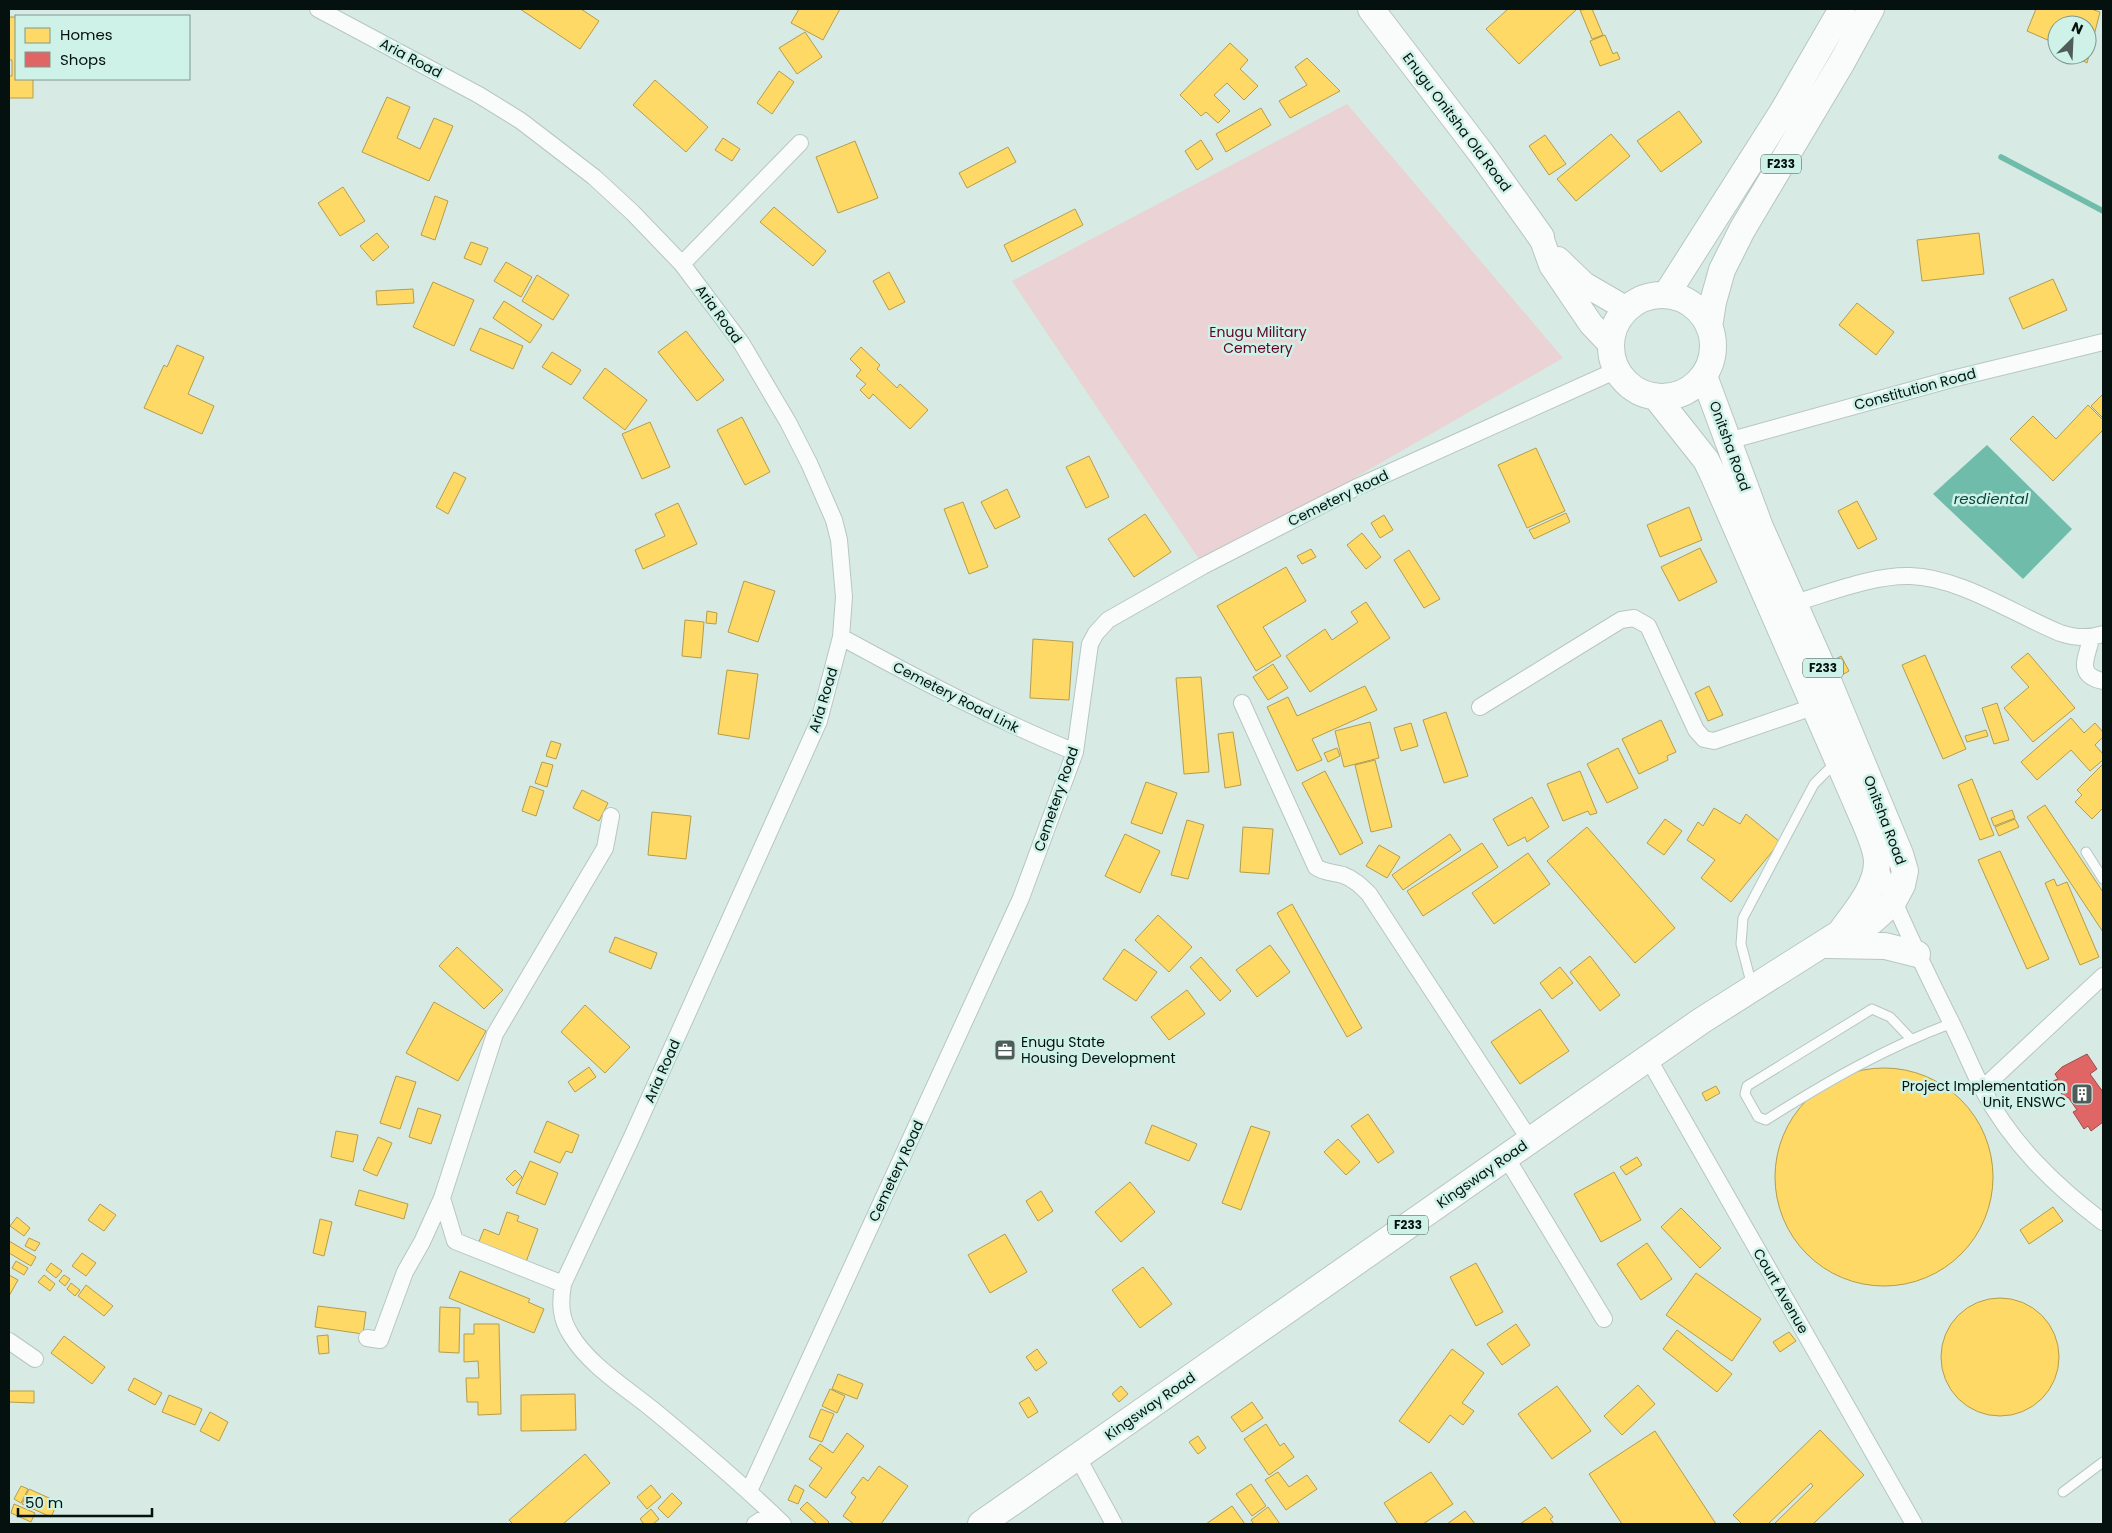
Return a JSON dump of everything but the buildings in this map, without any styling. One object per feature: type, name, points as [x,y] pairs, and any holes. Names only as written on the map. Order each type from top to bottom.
[{"type":"main road","name":"Enugu Onitsha Old Road","points":[[1371,9],[1481,153],[1541,237]]},
{"type":"main road","name":"F233","points":[[1666,296],[1783,111],[1842,9]]},
{"type":"main road","name":"F233","points":[[1709,327],[1713,302],[1722,270],[1734,246],[1871,9]]},
{"type":"main road","points":[[1541,237],[1567,269],[1584,284],[1604,298],[1627,308],[1616,325],[1611,345],[1612,358],[1617,370],[1629,385],[1637,391],[1656,397],[1669,397],[1683,393],[1704,376]]},
{"type":"main road","points":[[1541,237],[1550,266],[1591,324],[1611,345]]},
{"type":"main road","name":"F233","points":[[1627,308],[1646,298],[1666,296],[1680,299],[1692,305],[1702,315],[1709,327],[1713,344],[1711,361],[1704,376]]},
{"type":"main road","name":"Onitsha Road","points":[[1704,376],[1733,459],[1760,527],[1900,854],[1905,871],[1902,885],[1894,902],[1872,921],[1831,939]]},
{"type":"main road","name":"Onitsha Road","points":[[1656,397],[1706,460],[1857,804],[1877,862],[1871,887],[1831,939]]},
{"type":"main road","points":[[1831,939],[1885,946],[1917,954]]},
{"type":"main road","name":"Kingsway Road","points":[[981,1524],[1648,1058],[1831,939]]},
{"type":"street","name":"Aria Road","points":[[318,9],[479,95],[521,121],[594,177],[633,212],[682,264],[742,344],[788,422],[834,520],[840,548],[844,597],[841,637],[819,721],[656,1086],[563,1284],[560,1303],[562,1317],[571,1335],[589,1357],[749,1491],[778,1519]]},
{"type":"street","points":[[682,264],[800,143]]},
{"type":"street","name":"Constitution Road","points":[[1728,441],[1952,379],[2103,342]]},
{"type":"street","name":"Cemetery Road","points":[[749,1491],[1021,898],[1075,752],[1090,644],[1096,633],[1108,620],[1183,577],[1355,488],[1617,370]]},
{"type":"street","points":[[1794,603],[1888,578],[1909,576],[1924,578],[1973,594],[2060,633],[2097,636]]},
{"type":"street","points":[[1480,707],[1621,620],[1634,618],[1648,626],[1696,730],[1704,739],[1714,741],[1813,707]]},
{"type":"street","points":[[2097,636],[2084,654],[2085,668],[2092,676],[2103,681]]},
{"type":"street","name":"Cemetery Road Link","points":[[841,637],[957,700],[1014,727],[1075,752]]},
{"type":"street","points":[[1242,703],[1316,867],[1326,873],[1341,874],[1356,882],[1369,894],[1530,1140]]},
{"type":"street","points":[[368,1338],[380,1340],[405,1272],[422,1242],[442,1198],[495,1034],[605,848],[611,816]]},
{"type":"street","points":[[1877,862],[1917,954],[1983,1088],[1999,1114],[2034,1161],[2067,1195],[2103,1222]]},
{"type":"street","points":[[1983,1088],[2103,976]]},
{"type":"street","name":"Court Avenue","points":[[1648,1058],[1914,1524]]},
{"type":"street","points":[[1506,1157],[1604,1319]]},
{"type":"street","points":[[442,1198],[455,1241],[563,1284]]},
{"type":"street","points":[[9,1341],[35,1359]]},
{"type":"street","points":[[1078,1456],[1114,1524]]},
{"type":"street","points":[[755,1524],[778,1519]]},
{"type":"lane","points":[[1753,988],[1741,944],[1743,918],[1814,784],[1838,760]]},
{"type":"lane","points":[[2086,852],[2103,878]]},
{"type":"lane","points":[[1911,1039],[1890,1016],[1872,1009],[1747,1086],[1744,1094],[1758,1117],[1766,1120],[1836,1076],[1911,1039],[1952,1023]]},
{"type":"lane","points":[[2063,1492],[2103,1462]]},
{"type":"green space","name":"Enugu Military Cemetery","points":[[1347,104],[1563,358],[1203,565],[1012,281]]},
{"type":"water","name":"resdiental","points":[[1987,445],[2072,529],[2023,579],[1933,494]]},
{"type":"waterway","points":[[2001,157],[2103,211]]},
{"type":"place","name":"Enugu State Housing Development","points":[[1005,1050]]},
{"type":"place","name":"Project Implementation Unit, ENSWC","points":[[2082,1094]]}]
